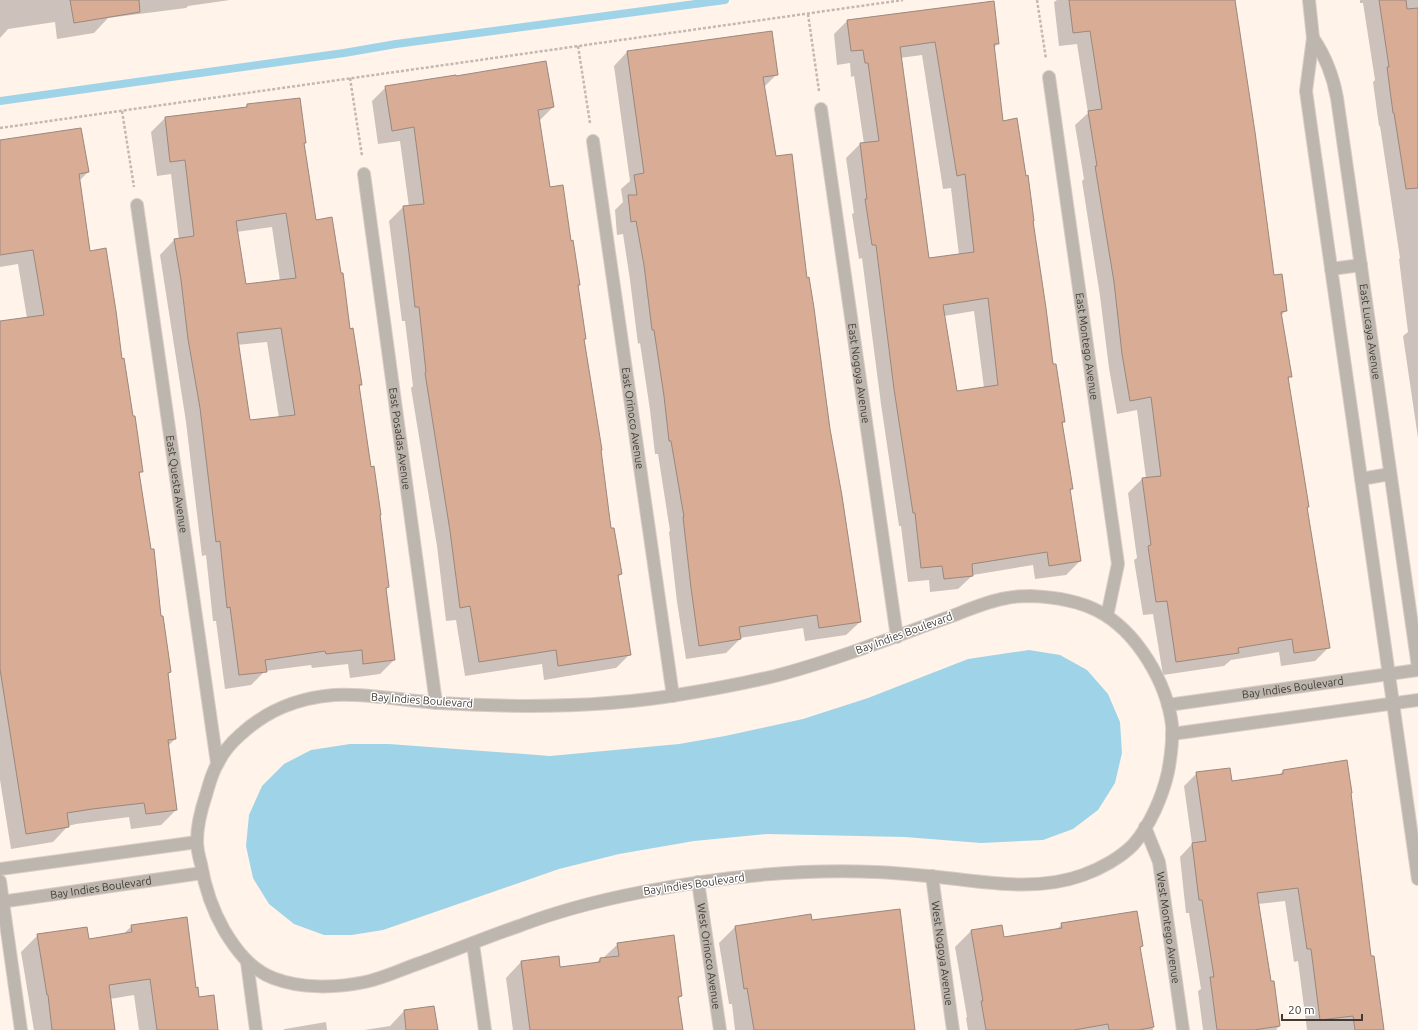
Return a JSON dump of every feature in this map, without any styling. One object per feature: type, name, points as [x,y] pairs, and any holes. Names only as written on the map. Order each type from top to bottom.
[{"type":"street","name":"East Lucaya Avenue","points":[[1309,0],[1313,38],[1321,50],[1334,81],[1418,668]]},
{"type":"street","points":[[1313,38],[1306,91],[1418,879]]},
{"type":"street","name":"East Montego Avenue","points":[[1049,77],[1118,564],[1107,616]]},
{"type":"street","name":"East Nogoya Avenue","points":[[821,109],[897,637]]},
{"type":"street","name":"East Orinoco Avenue","points":[[593,141],[673,696]]},
{"type":"street","name":"East Posadas Avenue","points":[[364,174],[436,703]]},
{"type":"street","name":"East Questa Avenue","points":[[137,206],[217,763]]},
{"type":"street","points":[[1331,269],[1361,265]]},
{"type":"street","points":[[1361,479],[1390,474]]},
{"type":"street","name":"Bay Indies Boulevard","points":[[1031,596],[1065,599],[1094,609],[1107,616],[1128,634],[1140,648],[1162,688],[1168,705],[1172,734],[1172,752],[1168,774],[1162,794],[1145,827],[1134,844],[1117,858],[1080,876],[1066,880],[1037,884],[1008,885],[932,876],[876,872],[813,872],[698,882],[638,892],[577,908],[520,925],[380,978],[343,985],[304,985],[288,983],[271,978],[258,971],[247,962],[233,944],[218,919],[208,896],[202,873],[197,842],[201,812],[217,763],[230,744],[261,717],[282,706],[300,700],[343,695],[436,703],[505,706],[555,706],[673,696],[771,677],[828,661],[897,637],[985,603],[1006,598],[1031,596]]},
{"type":"street","name":"Bay Indies Boulevard","points":[[1168,705],[1390,674],[1418,668]]},
{"type":"street","points":[[1172,734],[1418,700]]},
{"type":"street","name":"West Montego Avenue","points":[[1145,827],[1159,862],[1183,1030]]},
{"type":"street","points":[[0,869],[197,842]]},
{"type":"street","name":"Bay Indies Boulevard","points":[[2,902],[202,873]]},
{"type":"street","name":"West Nogoya Avenue","points":[[932,876],[953,1030]]},
{"type":"street","points":[[0,881],[21,1030]]},
{"type":"street","name":"West Orinoco Avenue","points":[[698,882],[720,1030]]},
{"type":"street","points":[[473,944],[486,1030]]},
{"type":"street","points":[[247,962],[256,1030]]},
{"type":"path","points":[[0,128],[903,0]]},
{"type":"path","points":[[1037,0],[1049,77]]},
{"type":"path","points":[[808,14],[821,109]]},
{"type":"path","points":[[578,46],[593,141]]},
{"type":"path","points":[[350,78],[364,174]]},
{"type":"path","points":[[122,111],[137,206]]},
{"type":"water","points":[[1029,650],[1060,655],[1087,670],[1108,694],[1120,722],[1122,753],[1115,783],[1098,810],[1073,829],[1043,840],[981,843],[905,837],[767,834],[694,841],[619,854],[559,869],[383,930],[352,935],[324,935],[294,924],[269,904],[253,878],[246,846],[249,815],[262,786],[284,764],[311,750],[350,744],[389,744],[550,756],[679,744],[725,736],[803,719],[868,698],[968,659]]},
{"type":"building","points":[[70,0],[139,0],[140,12],[74,23]]},
{"type":"building","points":[[1069,0],[1235,0],[1255,132],[1274,275],[1282,274],[1287,311],[1281,312],[1292,377],[1288,377],[1330,648],[1294,653],[1292,639],[1238,648],[1239,653],[1176,662],[1167,601],[1156,602],[1148,546],[1151,545],[1142,478],[1161,476],[1151,397],[1130,401],[1122,354],[1114,282],[1095,166],[1097,166],[1088,111],[1102,109],[1090,31],[1073,33]]},
{"type":"building","points":[[1379,0],[1406,0],[1407,9],[1418,8],[1418,188],[1406,189],[1393,113],[1387,67],[1389,67]]},
{"type":"building","points":[[994,1],[999,44],[994,44],[1003,121],[1017,118],[1026,176],[1028,175],[1053,364],[1056,364],[1065,422],[1062,422],[1073,489],[1070,489],[1081,561],[1049,566],[1047,552],[972,564],[973,576],[944,579],[942,566],[921,568],[915,513],[913,513],[894,389],[876,245],[872,245],[865,199],[867,199],[860,143],[879,141],[868,63],[865,63],[863,50],[851,51],[847,20]],"holes":[[[935,42],[957,176],[965,174],[974,252],[929,258],[900,47]],[[988,298],[998,385],[957,391],[943,305]]]},
{"type":"building","points":[[772,31],[778,75],[763,77],[776,156],[792,154],[807,278],[809,277],[814,308],[830,429],[842,496],[861,622],[819,628],[817,615],[739,627],[741,639],[699,646],[691,588],[684,517],[671,441],[669,441],[664,396],[654,330],[652,330],[644,265],[636,221],[631,222],[628,195],[637,195],[634,175],[644,173],[627,51]]},
{"type":"building","points":[[546,61],[554,107],[538,110],[550,187],[563,185],[571,241],[573,240],[586,339],[584,339],[602,450],[611,528],[614,528],[622,574],[618,575],[631,655],[558,666],[556,650],[479,662],[470,606],[460,608],[450,531],[425,373],[419,307],[415,307],[403,206],[424,204],[414,127],[392,131],[385,86]]},
{"type":"building","points":[[300,98],[306,143],[304,143],[316,220],[332,217],[341,273],[343,273],[350,329],[353,328],[362,385],[359,385],[371,467],[374,466],[381,515],[389,587],[386,588],[395,660],[363,664],[362,650],[326,654],[325,651],[265,660],[267,672],[239,675],[230,607],[227,608],[220,541],[216,542],[200,408],[188,339],[181,280],[174,239],[194,236],[185,160],[170,162],[165,117],[247,107],[247,104]],"holes":[[[286,213],[296,278],[246,284],[236,221]],[[281,328],[295,415],[250,420],[237,333]]]},
{"type":"building","points":[[81,128],[89,172],[79,174],[90,251],[106,248],[122,359],[124,358],[133,416],[135,416],[143,472],[139,472],[151,549],[154,549],[161,616],[163,616],[171,672],[168,673],[176,739],[168,740],[177,810],[146,814],[144,803],[92,809],[67,813],[69,827],[26,834],[0,669],[0,321],[44,315],[33,250],[0,255],[0,140]]},
{"type":"building","points":[[1347,760],[1371,956],[1374,956],[1384,1030],[1355,1030],[1353,1016],[1320,1020],[1311,949],[1307,949],[1298,888],[1257,893],[1271,981],[1274,981],[1280,1026],[1254,1030],[1217,1030],[1210,977],[1214,977],[1202,900],[1199,900],[1192,843],[1206,841],[1196,772],[1230,768],[1232,781],[1283,774],[1283,770]]},
{"type":"building","points":[[900,909],[915,1030],[754,1030],[747,988],[744,989],[735,926],[811,914],[812,920]]},
{"type":"building","points":[[1137,911],[1143,946],[1140,947],[1154,1027],[1139,1030],[1109,1030],[1108,1024],[1074,1030],[986,1030],[981,1001],[983,1001],[971,930],[1002,925],[1004,937],[1062,928],[1061,923]]},
{"type":"building","points":[[187,917],[196,988],[198,987],[199,997],[214,995],[218,1030],[157,1030],[150,979],[109,985],[115,1030],[52,1030],[48,995],[37,934],[87,927],[89,939],[132,932],[131,925]]},
{"type":"building","points":[[674,935],[682,996],[678,997],[683,1030],[530,1030],[521,961],[559,956],[560,967],[600,962],[600,958],[619,956],[617,943]]},
{"type":"building","points":[[434,1006],[438,1030],[406,1030],[404,1010]]},
{"type":"waterway","points":[[0,101],[344,53],[396,44],[725,0]]}]
